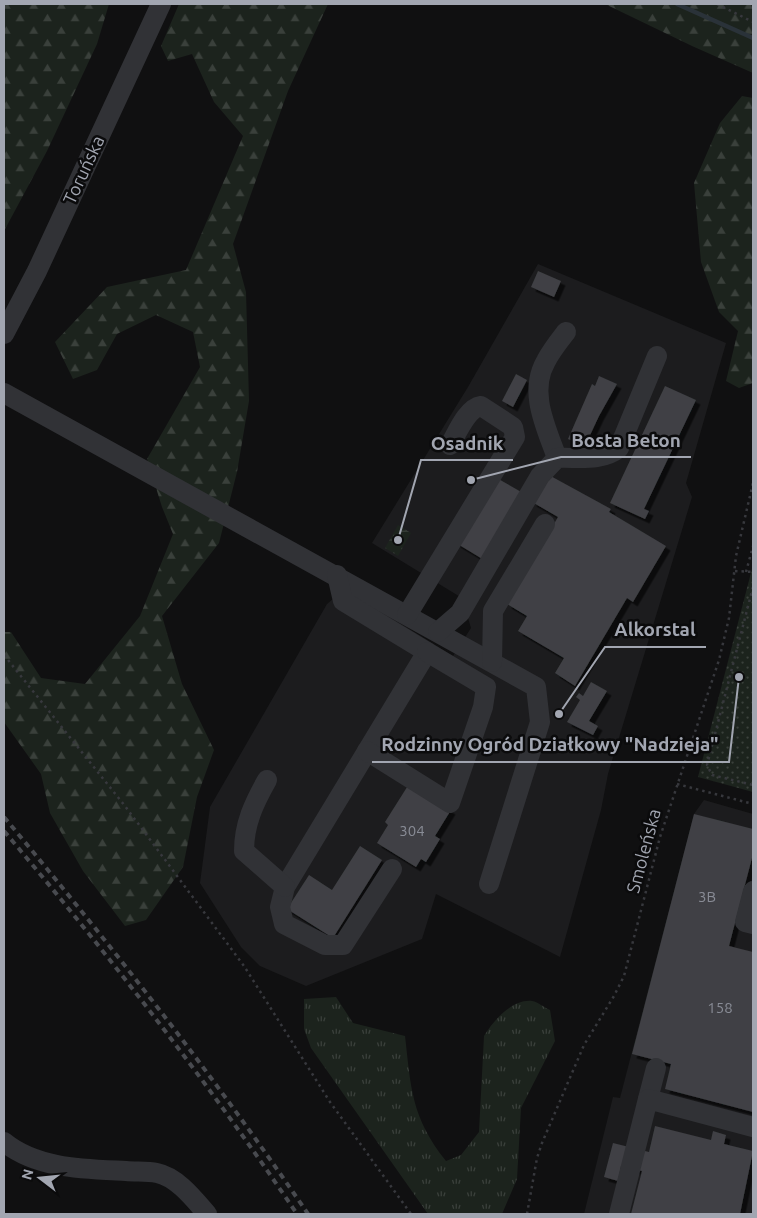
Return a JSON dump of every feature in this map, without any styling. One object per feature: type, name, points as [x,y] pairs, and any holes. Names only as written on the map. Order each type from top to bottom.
[{"type":"street","name":"Toruńska","points":[[4,334],[37,271],[161,4]]},
{"type":"street","points":[[557,458],[538,404],[538,385],[545,362],[566,332]]},
{"type":"street","points":[[438,632],[460,613],[540,476],[557,458],[601,458],[619,448],[658,356]]},
{"type":"street","points":[[4,393],[337,575],[536,687],[540,722],[489,884]]},
{"type":"street","points":[[408,615],[515,437],[516,432],[513,427],[482,406],[469,414],[450,445]]},
{"type":"street","points":[[492,662],[493,611],[545,524]]},
{"type":"street","points":[[337,575],[342,601],[486,687],[483,707],[450,803],[367,752]]},
{"type":"street","points":[[392,870],[343,945],[325,945],[284,924],[280,907],[285,887],[427,652]]},
{"type":"street","points":[[267,780],[252,806],[244,835],[244,851],[285,887]]},
{"type":"street","points":[[753,891],[745,922],[753,924]]},
{"type":"street","points":[[618,1214],[656,1068]]},
{"type":"street","points":[[648,1099],[753,1127]]},
{"type":"street","points":[[5,1148],[59,1166],[89,1170],[158,1173],[182,1188],[207,1214]]},
{"type":"path","points":[[717,4],[753,22]]},
{"type":"path","name":"Smoleńska","points":[[527,1214],[537,1158],[542,1143],[584,1045],[624,976],[660,837],[719,660],[729,618],[736,556],[753,483]]},
{"type":"path","points":[[746,572],[753,546]]},
{"type":"path","points":[[735,572],[753,572]]},
{"type":"path","points":[[753,587],[707,765],[712,775],[753,785]]},
{"type":"path","points":[[4,656],[125,806],[244,966],[325,1094],[411,1214]]},
{"type":"path","points":[[677,784],[753,804]]},
{"type":"shaded area","points":[[538,264],[726,343],[686,483],[692,497],[608,774],[601,810],[560,957],[436,894],[422,939],[306,986],[260,966],[241,947],[200,883],[210,807],[327,604],[345,589],[453,656],[471,628],[462,598],[372,543],[468,387]]},
{"type":"shaded area","points":[[704,800],[753,814],[753,1214],[584,1214],[613,1097],[620,1098],[694,814]]},
{"type":"green space","points":[[4,4],[109,4],[97,44],[47,151],[4,231]]},
{"type":"green space","points":[[179,4],[328,4],[288,91],[233,244],[246,292],[249,401],[237,472],[219,543],[162,616],[182,684],[214,750],[197,797],[183,867],[146,920],[125,926],[83,871],[50,813],[41,774],[4,722],[4,632],[11,632],[41,678],[85,684],[140,616],[173,534],[162,507],[147,459],[200,367],[193,332],[156,315],[117,334],[97,370],[73,379],[55,342],[107,287],[186,270],[243,136],[214,102],[192,54],[168,61],[161,46]]},
{"type":"green space","points":[[605,4],[753,4],[753,73],[692,46]]},
{"type":"green space","points":[[742,96],[753,98],[753,383],[739,388],[726,381],[738,331],[719,312],[701,262],[694,183],[720,123]]},
{"type":"green space","points":[[398,525],[411,533],[398,556],[385,548]]},
{"type":"green space","points":[[753,565],[753,792],[698,777]]},
{"type":"green space","points":[[336,997],[353,1023],[405,1036],[411,1087],[419,1116],[434,1145],[446,1161],[461,1155],[479,1132],[484,1036],[488,1030],[510,1007],[525,1001],[532,1001],[550,1010],[555,1041],[521,1108],[517,1179],[502,1214],[428,1214],[311,1048],[304,1029],[304,999]]},
{"type":"building","points":[[538,271],[561,281],[554,297],[531,287]]},
{"type":"building","points":[[516,374],[527,380],[513,407],[502,401]]},
{"type":"building","points":[[599,376],[617,384],[585,446],[568,439],[592,384],[595,386]]},
{"type":"building","points":[[665,386],[696,400],[644,509],[649,511],[645,519],[610,503]]},
{"type":"building","points":[[547,474],[611,509],[609,512],[666,546],[633,602],[627,598],[575,686],[555,673],[564,658],[518,631],[527,616],[507,604],[558,517],[532,502]]},
{"type":"building","points":[[495,477],[523,493],[484,560],[456,543]]},
{"type":"building","points":[[591,682],[607,691],[589,721],[598,726],[593,735],[567,722],[580,700],[576,697],[579,693],[583,696]]},
{"type":"building","points":[[409,784],[451,810],[435,836],[440,839],[426,862],[421,859],[416,867],[377,843],[388,825],[385,822]]},
{"type":"building","points":[[694,814],[753,829],[753,854],[729,946],[753,952],[753,1112],[665,1089],[671,1064],[632,1054]]},
{"type":"building","points":[[360,846],[382,860],[333,938],[287,909],[309,875],[332,890]]},
{"type":"building","points":[[655,1126],[711,1140],[713,1131],[726,1135],[724,1144],[753,1151],[740,1214],[631,1214],[642,1171],[621,1166],[618,1181],[604,1177],[613,1143],[649,1152]]},
{"type":"waterway","points":[[677,4],[753,38]]},
{"type":"railway","points":[[4,817],[199,1061],[308,1214]]},
{"type":"railway","points":[[4,831],[156,1019],[228,1115],[297,1214]]},
{"type":"place","name":"Bosta Beton","points":[[471,480]]},
{"type":"place","name":"Osadnik","points":[[398,540]]},
{"type":"place","name":"Rodzinny Ogród Działkowy \"Nadzieja\"","points":[[739,677]]},
{"type":"place","name":"Alkorstal","points":[[559,714]]}]
